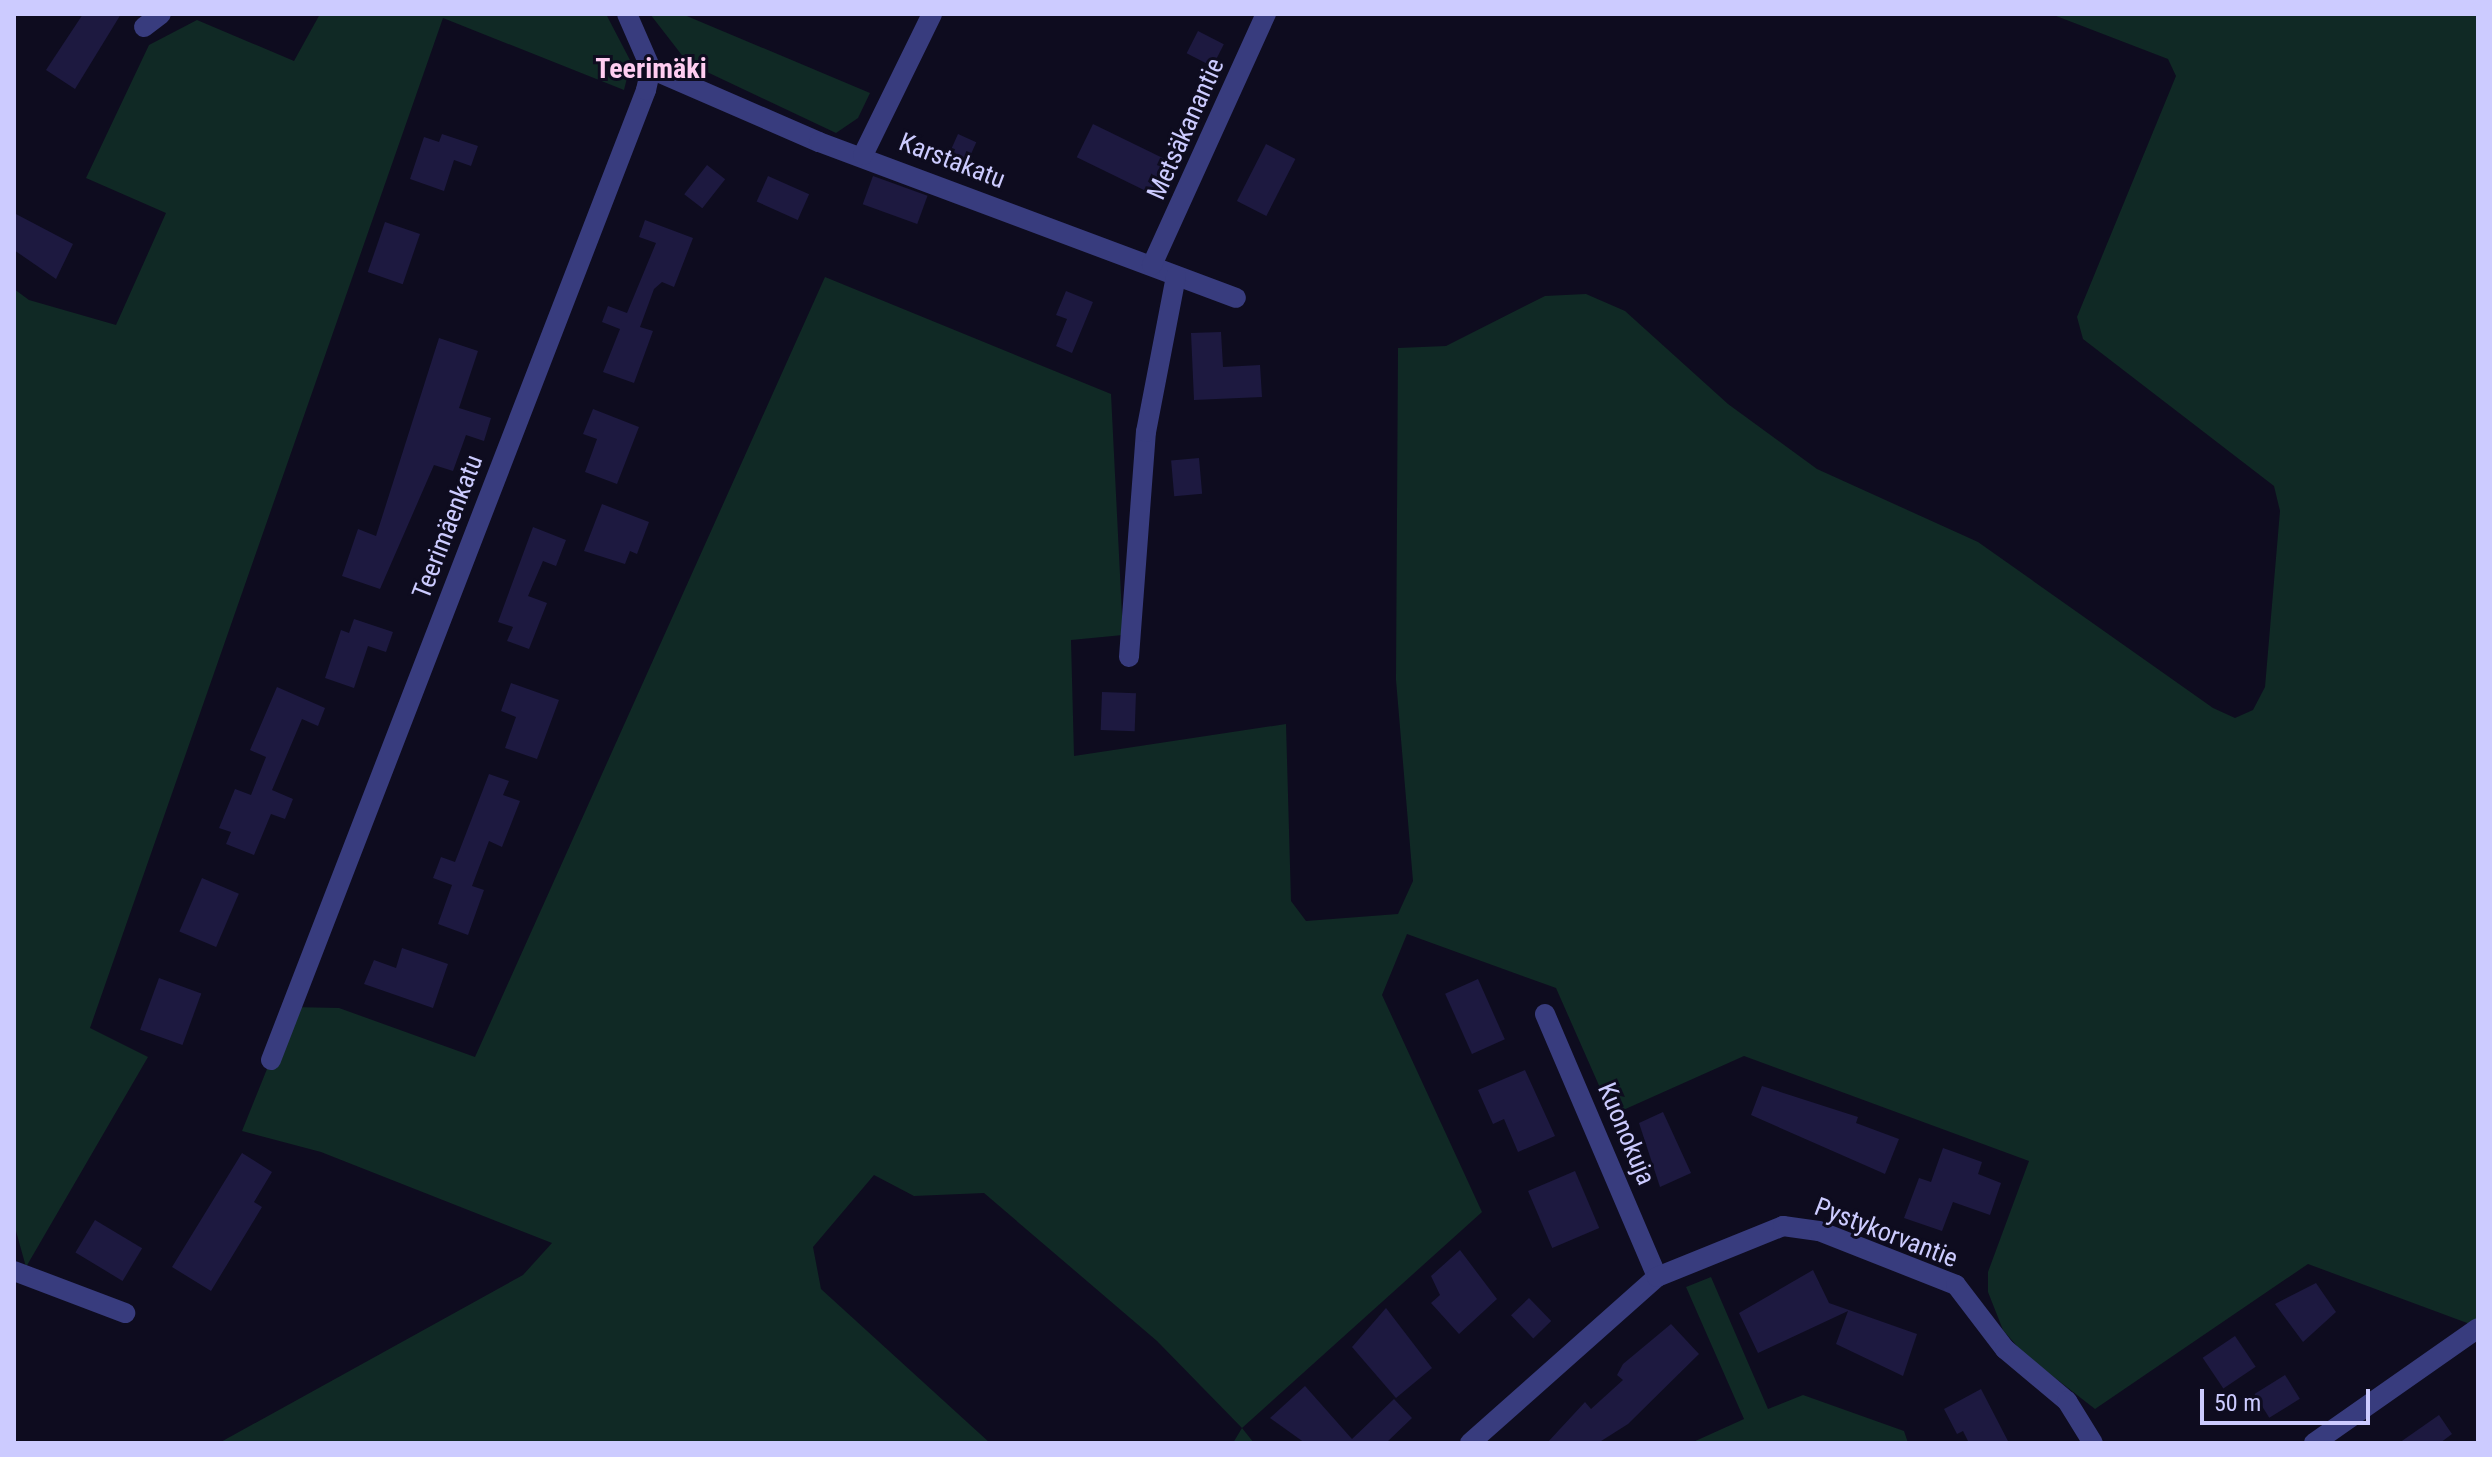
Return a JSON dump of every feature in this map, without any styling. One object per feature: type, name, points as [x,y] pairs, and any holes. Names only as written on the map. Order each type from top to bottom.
[{"type":"street","points":[[144,27],[161,14]]},
{"type":"street","points":[[627,14],[651,69]]},
{"type":"street","points":[[863,155],[932,14]]},
{"type":"street","name":"Metsäkanantie","points":[[1152,265],[1266,14]]},
{"type":"street","name":"Karstakatu","points":[[651,69],[863,155],[1236,298]]},
{"type":"street","name":"Teerimäenkatu","points":[[271,1060],[651,69]]},
{"type":"street","points":[[1129,657],[1146,432],[1176,276]]},
{"type":"street","name":"Kuonokuja","points":[[1545,1014],[1657,1277]]},
{"type":"street","name":"Pystykorvantie","points":[[1470,1443],[1657,1277],[1783,1226],[1819,1231],[1924,1270],[1969,1296],[2005,1349],[2067,1401],[2093,1443]]},
{"type":"street","points":[[18,1273],[125,1313]]},
{"type":"street","points":[[2314,1443],[2478,1328]]},
{"type":"green space","points":[[320,14],[606,14],[631,62],[624,90],[443,18],[90,1028],[148,1057],[26,1267],[14,1224],[14,289],[29,300],[116,325],[166,213],[86,178],[149,45],[197,20],[294,61]]},
{"type":"green space","points":[[650,14],[682,14],[870,93],[858,118],[836,133],[688,63]]},
{"type":"green space","points":[[2051,14],[2478,14],[2478,1327],[2308,1264],[2095,1409],[2023,1353],[2003,1330],[1988,1292],[1988,1272],[2029,1161],[1744,1056],[1612,1115],[1556,988],[1407,934],[1382,995],[1482,1212],[1242,1428],[1157,1341],[984,1193],[914,1196],[874,1175],[813,1247],[821,1289],[990,1443],[219,1443],[523,1275],[552,1243],[321,1152],[242,1131],[292,1007],[339,1008],[475,1057],[825,277],[1111,394],[1123,635],[1071,640],[1074,756],[1286,724],[1291,901],[1306,921],[1398,914],[1413,881],[1396,680],[1398,348],[1446,346],[1545,296],[1586,294],[1625,311],[1728,404],[1817,469],[1978,542],[2213,708],[2235,718],[2253,710],[2265,687],[2280,511],[2274,486],[2083,339],[2077,317],[2176,76],[2168,59]]},
{"type":"green space","points":[[1711,1277],[1768,1409],[1803,1395],[1904,1431],[1908,1443],[1691,1443],[1744,1419],[1686,1287]]},
{"type":"green space","points":[[1242,1428],[1254,1443],[1233,1443]]},
{"type":"building","points":[[83,14],[121,14],[75,89],[46,70]]},
{"type":"building","points":[[1198,31],[1224,44],[1212,66],[1187,53]]},
{"type":"building","points":[[1093,124],[1173,163],[1157,196],[1077,157]]},
{"type":"building","points":[[442,134],[478,146],[471,166],[454,160],[444,191],[410,179],[424,137],[439,142]]},
{"type":"building","points":[[958,134],[976,142],[964,170],[945,162]]},
{"type":"building","points":[[1266,144],[1295,159],[1266,216],[1237,201]]},
{"type":"building","points":[[707,165],[725,179],[702,208],[684,194]]},
{"type":"building","points":[[768,176],[809,194],[798,220],[757,202]]},
{"type":"building","points":[[873,176],[928,196],[917,224],[863,204]]},
{"type":"building","points":[[14,213],[73,244],[56,279],[14,250]]},
{"type":"building","points":[[645,220],[693,238],[674,287],[662,282],[654,289],[640,327],[653,331],[634,383],[603,372],[620,329],[602,322],[608,306],[627,313],[656,243],[639,237]]},
{"type":"building","points":[[385,222],[420,234],[403,284],[368,272]]},
{"type":"building","points":[[1066,291],[1093,302],[1072,353],[1056,346],[1067,319],[1056,315]]},
{"type":"building","points":[[1221,332],[1223,367],[1260,365],[1262,397],[1194,400],[1191,333]]},
{"type":"building","points":[[439,338],[478,351],[459,408],[491,418],[484,441],[466,435],[453,471],[434,465],[380,589],[342,576],[358,529],[376,536]]},
{"type":"building","points":[[593,409],[639,427],[617,484],[585,472],[597,439],[583,434]]},
{"type":"building","points":[[1199,458],[1202,494],[1174,496],[1171,460]]},
{"type":"building","points":[[602,504],[649,522],[637,554],[630,551],[625,564],[584,551]]},
{"type":"building","points":[[533,527],[566,540],[556,566],[543,561],[528,596],[547,603],[529,649],[507,641],[513,627],[498,622]]},
{"type":"building","points":[[354,619],[393,632],[386,652],[368,646],[354,688],[325,678],[341,630],[349,633]]},
{"type":"building","points":[[511,683],[559,700],[537,759],[505,748],[516,717],[501,711]]},
{"type":"building","points":[[277,687],[325,708],[318,726],[302,719],[272,790],[293,799],[285,819],[271,814],[254,855],[226,844],[231,832],[219,828],[235,789],[251,795],[266,757],[250,750]]},
{"type":"building","points":[[1102,692],[1136,693],[1135,731],[1101,730]]},
{"type":"building","points":[[489,774],[509,781],[503,795],[520,801],[502,847],[489,841],[472,886],[484,890],[468,935],[438,924],[452,885],[433,878],[441,857],[455,862]]},
{"type":"building","points":[[202,878],[239,894],[216,947],[179,931]]},
{"type":"building","points":[[402,948],[448,964],[433,1008],[364,984],[374,960],[396,968]]},
{"type":"building","points":[[159,978],[201,993],[182,1045],[140,1030]]},
{"type":"building","points":[[1478,979],[1505,1039],[1472,1054],[1445,994]]},
{"type":"building","points":[[1525,1070],[1555,1136],[1518,1152],[1504,1119],[1493,1124],[1478,1090]]},
{"type":"building","points":[[1762,1086],[1858,1117],[1856,1123],[1899,1139],[1885,1174],[1751,1115]]},
{"type":"building","points":[[1663,1112],[1691,1173],[1660,1187],[1639,1123]]},
{"type":"building","points":[[1943,1148],[1982,1162],[1978,1174],[2001,1183],[1990,1215],[1953,1202],[1942,1231],[1904,1218],[1919,1178],[1931,1182]]},
{"type":"building","points":[[242,1153],[272,1172],[254,1202],[262,1207],[211,1291],[172,1267]]},
{"type":"building","points":[[1575,1171],[1599,1228],[1552,1248],[1528,1191]]},
{"type":"building","points":[[95,1220],[142,1248],[123,1281],[75,1253]]},
{"type":"building","points":[[1460,1250],[1497,1299],[1459,1334],[1431,1303],[1440,1295],[1431,1276]]},
{"type":"building","points":[[1813,1270],[1829,1303],[1917,1334],[1903,1376],[1836,1344],[1848,1311],[1758,1353],[1739,1313]]},
{"type":"building","points":[[2316,1283],[2336,1312],[2303,1342],[2275,1304]]},
{"type":"building","points":[[1529,1298],[1551,1321],[1533,1338],[1511,1315]]},
{"type":"building","points":[[1386,1308],[1432,1368],[1396,1398],[1352,1347]]},
{"type":"building","points":[[1671,1324],[1699,1354],[1628,1424],[1598,1443],[1547,1443],[1585,1402],[1591,1409],[1623,1380],[1617,1375],[1623,1364]]},
{"type":"building","points":[[2235,1336],[2256,1367],[2223,1388],[2203,1358]]},
{"type":"building","points":[[2285,1375],[2300,1399],[2269,1418],[2254,1394]]},
{"type":"building","points":[[1305,1386],[1352,1439],[1394,1399],[1412,1418],[1386,1443],[1305,1443],[1270,1418]]},
{"type":"building","points":[[1981,1389],[2009,1443],[1969,1443],[1963,1431],[1957,1434],[1944,1409]]},
{"type":"building","points":[[2439,1415],[2452,1434],[2440,1443],[2399,1443]]},
{"type":"district","name":"Teerimäki","points":[[651,69]]}]
